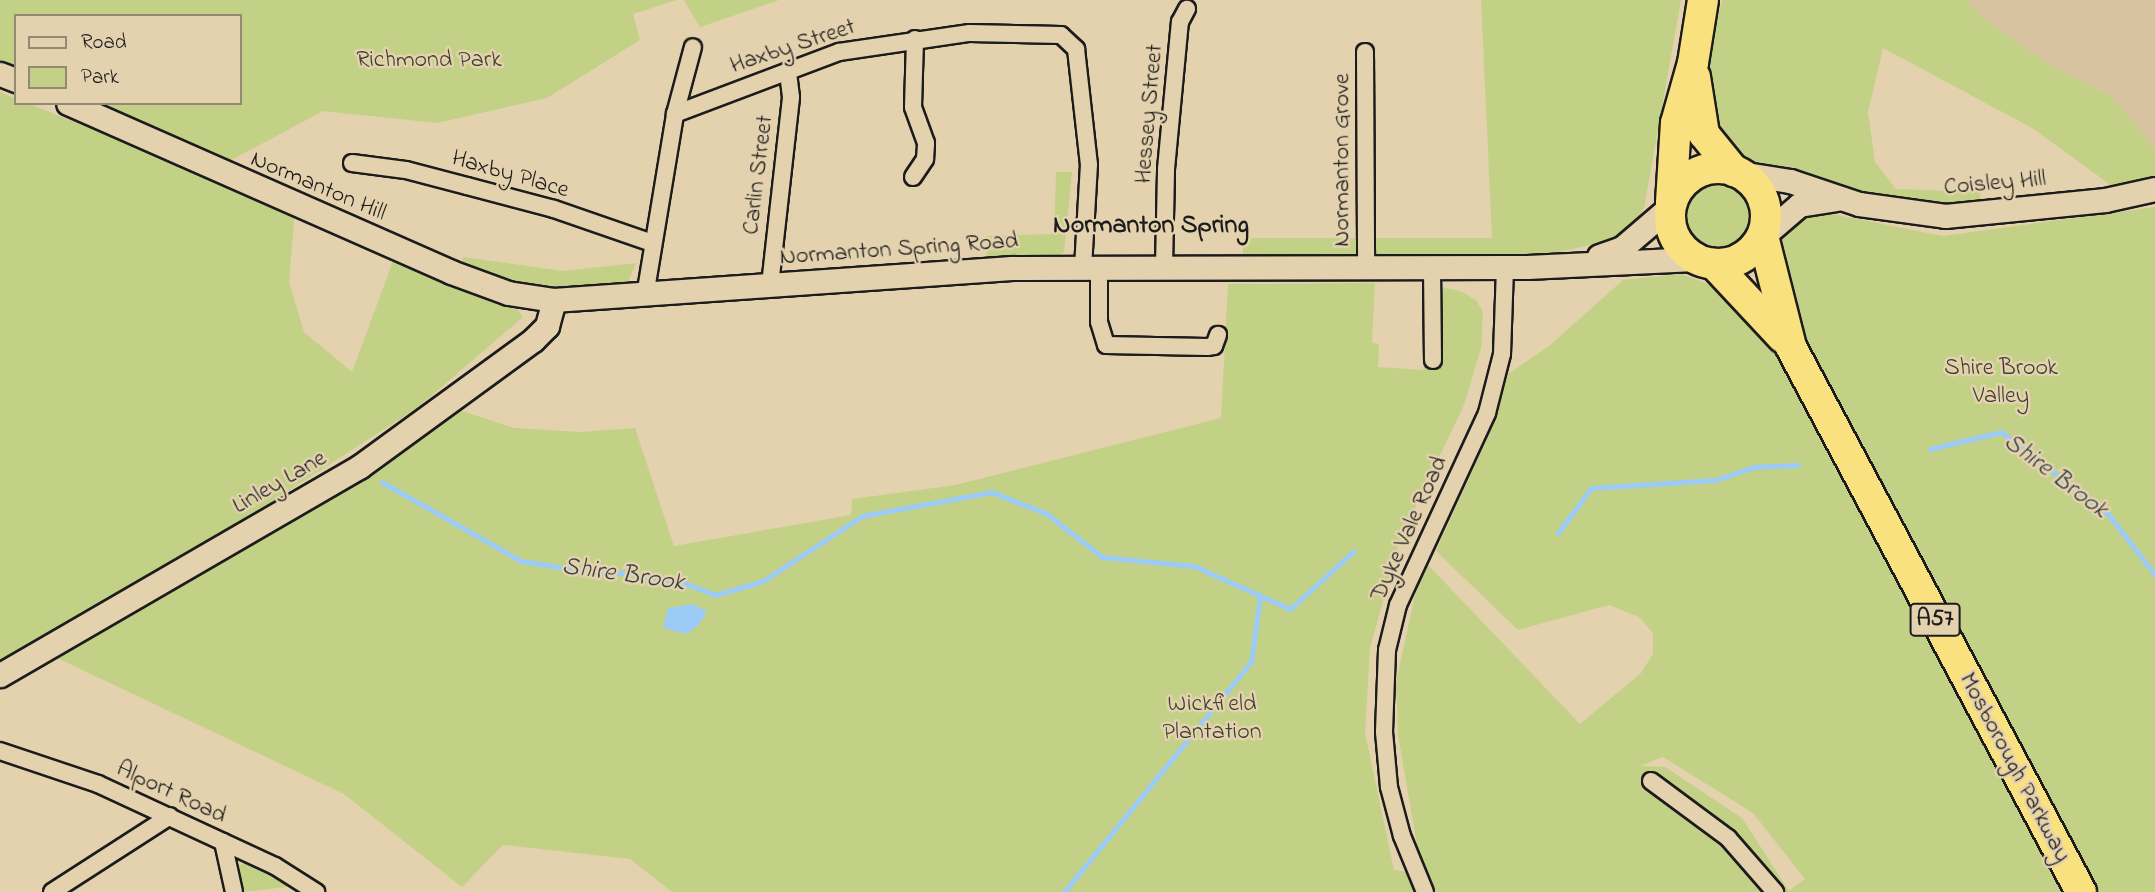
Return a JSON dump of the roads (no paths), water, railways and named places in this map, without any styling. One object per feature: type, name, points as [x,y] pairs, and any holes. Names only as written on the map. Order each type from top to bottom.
[{"type":"highway","name":"A57","points":[[1703,0],[1693,63],[1676,123],[1671,204],[1675,238],[1704,262]]},
{"type":"highway","name":"A57","points":[[1693,63],[1701,126],[1719,156],[1754,184],[1765,204],[1763,236]]},
{"type":"highway","points":[[1671,204],[1680,187],[1699,172],[1737,172]]},
{"type":"highway","points":[[1704,262],[1745,256],[1763,236]]},
{"type":"highway","name":"Mosborough Parkway","points":[[1763,236],[1791,347],[2081,892]]},
{"type":"highway","name":"Mosborough Parkway","points":[[1704,262],[1791,347]]},
{"type":"main road","name":"Normanton Hill","points":[[73,105],[451,272],[508,293],[554,300]]},
{"type":"main road","name":"Coisley Hill","points":[[1737,172],[1800,183],[1840,198],[1945,216],[2105,200],[2155,189]]},
{"type":"main road","name":"Coisley Hill","points":[[1763,236],[1799,205],[1840,198]]},
{"type":"main road","name":"Normanton Spring Road","points":[[1584,262],[1622,248],[1671,204]]},
{"type":"main road","name":"Normanton Spring Road","points":[[554,300],[645,296],[937,271],[1091,267],[1505,267],[1584,262],[1704,262]]},
{"type":"main road","name":"Linley Lane","points":[[0,675],[391,445],[533,340],[547,326],[554,300]]},
{"type":"street","name":"Hessey Street","points":[[1164,267],[1166,169],[1180,22],[1187,9]]},
{"type":"street","name":"Haxby Street","points":[[675,114],[839,52],[915,39],[1012,32],[1061,35],[1076,49],[1089,164],[1091,267],[1099,322],[1106,345],[1207,347],[1214,346],[1218,335]]},
{"type":"street","points":[[913,177],[925,159],[926,143],[913,107],[915,39]]},
{"type":"street","name":"Haxby Street","points":[[645,296],[675,114],[693,47]]},
{"type":"street","name":"Normanton Grove","points":[[1365,52],[1366,267]]},
{"type":"street","name":"Carlin Street","points":[[770,285],[791,97],[788,71]]},
{"type":"street","name":"Haxby Place","points":[[352,163],[406,170],[554,209],[652,243]]},
{"type":"street","points":[[1432,267],[1433,360]]},
{"type":"street","name":"Dyke Vale Road","points":[[1425,892],[1402,836],[1389,787],[1383,692],[1387,650],[1402,596],[1487,413],[1502,354],[1505,267]]},
{"type":"street","name":"Alport Road","points":[[0,751],[55,766],[170,816],[316,892]]},
{"type":"street","points":[[1651,781],[1724,835],[1775,892]]},
{"type":"street","points":[[52,892],[170,816]]},
{"type":"street","points":[[223,842],[234,892]]},
{"type":"water","points":[[693,604],[707,611],[699,625],[686,634],[663,628],[668,608]]},
{"type":"waterway","name":"Shire Brook","points":[[1930,449],[2001,432],[2109,515],[2155,575]]},
{"type":"waterway","name":"Shire Brook","points":[[1558,533],[1591,488],[1716,480],[1753,467],[1798,465]]},
{"type":"waterway","name":"Shire Brook","points":[[382,482],[521,561],[596,573],[633,573],[652,582],[673,579],[716,595],[763,581],[862,516],[992,492],[1047,514],[1102,557],[1194,566],[1290,609],[1354,551]]},
{"type":"waterway","points":[[1064,892],[1251,662],[1260,596]]},
{"type":"district","name":"Normanton Spring","points":[[1151,227]]},
{"type":"park label","name":"Richmond Park","points":[[429,61]]},
{"type":"park label","name":"Shire Brook Valley","points":[[2001,383]]},
{"type":"park label","name":"Wickfield Plantation","points":[[1212,719]]}]
